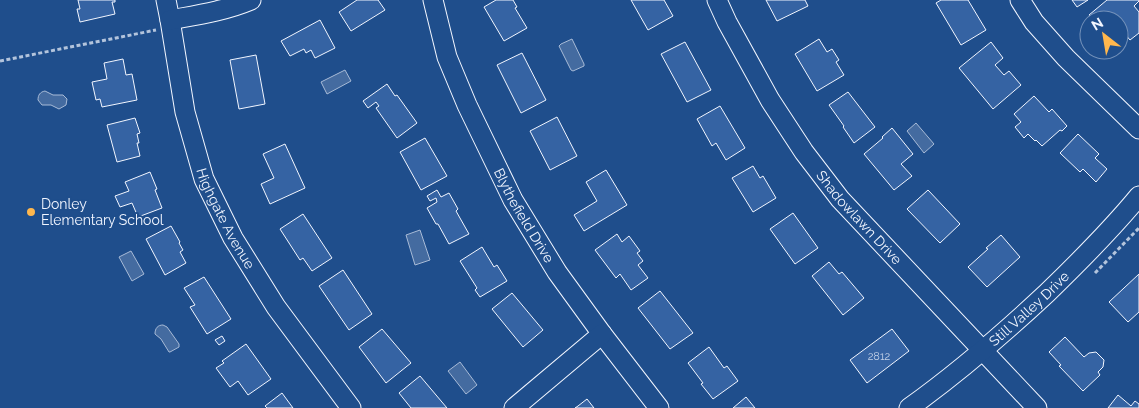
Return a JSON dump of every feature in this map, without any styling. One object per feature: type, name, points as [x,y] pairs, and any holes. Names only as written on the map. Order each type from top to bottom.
[{"type":"street","name":"Highgate Avenue","points":[[166,0],[185,112],[204,179],[233,238],[276,307],[351,408]]},
{"type":"street","points":[[171,24],[251,0]]},
{"type":"street","name":"Blythefield Drive","points":[[433,0],[447,57],[467,105],[513,200],[557,272],[659,408]]},
{"type":"street","name":"Shadowlawn Drive","points":[[717,0],[770,100],[804,152],[840,199],[1037,408]]},
{"type":"street","points":[[1020,0],[1034,22],[1066,58],[1139,129]]},
{"type":"street","name":"Still Valley Drive","points":[[909,408],[983,351],[1027,311],[1072,268],[1139,196]]},
{"type":"street","points":[[514,408],[602,334]]},
{"type":"path","points":[[0,60],[171,24]]},
{"type":"water","points":[[572,39],[584,64],[584,66],[573,71],[559,46]]},
{"type":"water","points":[[345,70],[351,81],[327,94],[321,82]]},
{"type":"water","points":[[45,91],[53,95],[63,95],[67,99],[66,105],[59,109],[51,105],[42,105],[38,97]]},
{"type":"water","points":[[916,123],[934,144],[924,153],[907,131]]},
{"type":"water","points":[[420,230],[430,260],[415,265],[406,235]]},
{"type":"water","points":[[131,251],[144,274],[132,281],[119,257]]},
{"type":"water","points":[[163,325],[167,327],[179,344],[179,347],[170,352],[155,334],[157,327]]},
{"type":"water","points":[[460,362],[477,385],[466,394],[448,371]]},
{"type":"building","points":[[78,0],[115,0],[115,2],[112,2],[115,14],[80,22],[77,9],[80,9]]},
{"type":"building","points":[[357,0],[378,0],[385,10],[351,31],[339,12]]},
{"type":"building","points":[[496,0],[513,0],[517,7],[515,8],[527,28],[504,41],[484,7]]},
{"type":"building","points":[[631,0],[664,0],[673,16],[648,30]]},
{"type":"building","points":[[766,0],[805,0],[808,6],[777,21]]},
{"type":"building","points":[[941,0],[968,0],[986,30],[961,45],[936,3]]},
{"type":"building","points":[[1072,0],[1088,0],[1077,7]]},
{"type":"building","points":[[1107,0],[1139,0],[1134,6],[1139,12],[1139,33],[1130,40],[1129,39],[1129,10],[1095,10]]},
{"type":"building","points":[[320,20],[335,48],[315,58],[311,50],[306,53],[304,49],[290,56],[281,41]]},
{"type":"building","points":[[819,39],[827,52],[832,49],[839,60],[836,62],[844,75],[817,91],[795,54]]},
{"type":"building","points":[[685,42],[711,90],[687,102],[661,54]]},
{"type":"building","points":[[991,42],[1003,58],[995,65],[1004,75],[1009,71],[1021,85],[993,109],[959,68]]},
{"type":"building","points":[[522,53],[546,100],[521,113],[497,65]]},
{"type":"building","points":[[256,55],[265,104],[239,109],[230,60]]},
{"type":"building","points":[[123,59],[126,75],[132,74],[137,100],[102,107],[100,99],[96,100],[92,82],[107,79],[104,63]]},
{"type":"building","points":[[387,84],[417,123],[397,138],[376,108],[379,106],[376,102],[368,108],[363,101]]},
{"type":"building","points":[[848,92],[875,127],[854,143],[829,105]]},
{"type":"building","points":[[1034,96],[1049,112],[1052,109],[1067,126],[1042,146],[1028,134],[1024,138],[1015,127],[1021,122],[1014,114]]},
{"type":"building","points":[[720,106],[745,148],[726,160],[716,143],[712,146],[697,119]]},
{"type":"building","points":[[557,117],[577,156],[550,170],[530,131]]},
{"type":"building","points":[[135,118],[140,133],[137,134],[139,143],[137,143],[140,156],[117,162],[107,125]]},
{"type":"building","points":[[892,128],[913,154],[901,164],[912,176],[894,190],[864,154]]},
{"type":"building","points":[[1078,134],[1099,154],[1095,158],[1107,169],[1096,182],[1083,169],[1080,172],[1060,153]]},
{"type":"building","points":[[425,138],[447,176],[421,190],[400,152]]},
{"type":"building","points":[[285,144],[305,188],[270,204],[261,184],[274,178],[263,154]]},
{"type":"building","points":[[753,166],[760,178],[763,176],[776,198],[753,212],[732,178]]},
{"type":"building","points":[[606,170],[627,205],[584,231],[574,215],[597,201],[586,182]]},
{"type":"building","points":[[150,172],[162,208],[138,217],[132,203],[120,207],[115,196],[129,191],[125,182]]},
{"type":"building","points":[[437,190],[441,197],[449,193],[458,209],[456,211],[469,234],[449,244],[427,208],[437,202],[436,198],[430,201],[427,196]]},
{"type":"building","points":[[928,190],[960,224],[940,243],[907,209]]},
{"type":"building","points":[[793,213],[818,248],[795,264],[770,229]]},
{"type":"building","points":[[303,214],[332,258],[312,271],[303,258],[300,260],[280,229]]},
{"type":"building","points":[[171,226],[180,242],[183,250],[180,252],[186,263],[165,275],[146,239]]},
{"type":"building","points":[[617,234],[622,242],[629,236],[640,251],[637,253],[643,261],[638,265],[648,278],[631,290],[620,274],[616,278],[595,250]]},
{"type":"building","points":[[1001,235],[1020,257],[987,287],[968,267]]},
{"type":"building","points":[[482,247],[494,267],[497,265],[507,281],[480,297],[475,290],[477,288],[460,261]]},
{"type":"building","points":[[829,262],[839,274],[842,272],[864,298],[843,315],[812,276]]},
{"type":"building","points":[[343,270],[372,314],[349,330],[319,286]]},
{"type":"building","points":[[1139,274],[1139,312],[1128,322],[1109,302]]},
{"type":"building","points":[[204,277],[231,319],[207,334],[190,307],[195,305],[184,288]]},
{"type":"building","points":[[660,291],[693,333],[670,349],[638,308]]},
{"type":"building","points":[[512,293],[543,330],[523,347],[492,309]]},
{"type":"building","points":[[382,329],[411,363],[386,383],[359,347]]},
{"type":"building","points":[[892,329],[909,351],[867,383],[850,360]]},
{"type":"building","points":[[222,336],[225,341],[219,345],[215,340]]},
{"type":"building","points":[[1065,337],[1084,357],[1089,353],[1096,352],[1104,360],[1103,367],[1098,372],[1100,375],[1083,391],[1059,366],[1061,365],[1049,352]]},
{"type":"building","points":[[246,344],[271,379],[248,395],[238,381],[230,387],[216,368],[224,363],[222,361]]},
{"type":"building","points":[[709,347],[724,368],[727,366],[738,381],[713,399],[688,363]]},
{"type":"building","points":[[420,376],[447,408],[411,408],[399,393]]},
{"type":"building","points":[[282,393],[293,408],[267,408],[265,406]]},
{"type":"building","points":[[1118,395],[1131,406],[1135,401],[1139,404],[1139,408],[1108,408]]},
{"type":"building","points":[[746,397],[755,408],[733,408]]},
{"type":"building","points":[[587,399],[594,408],[575,408],[578,406]]},
{"type":"place","name":"Donley Elementary School","points":[[31,212]]}]
